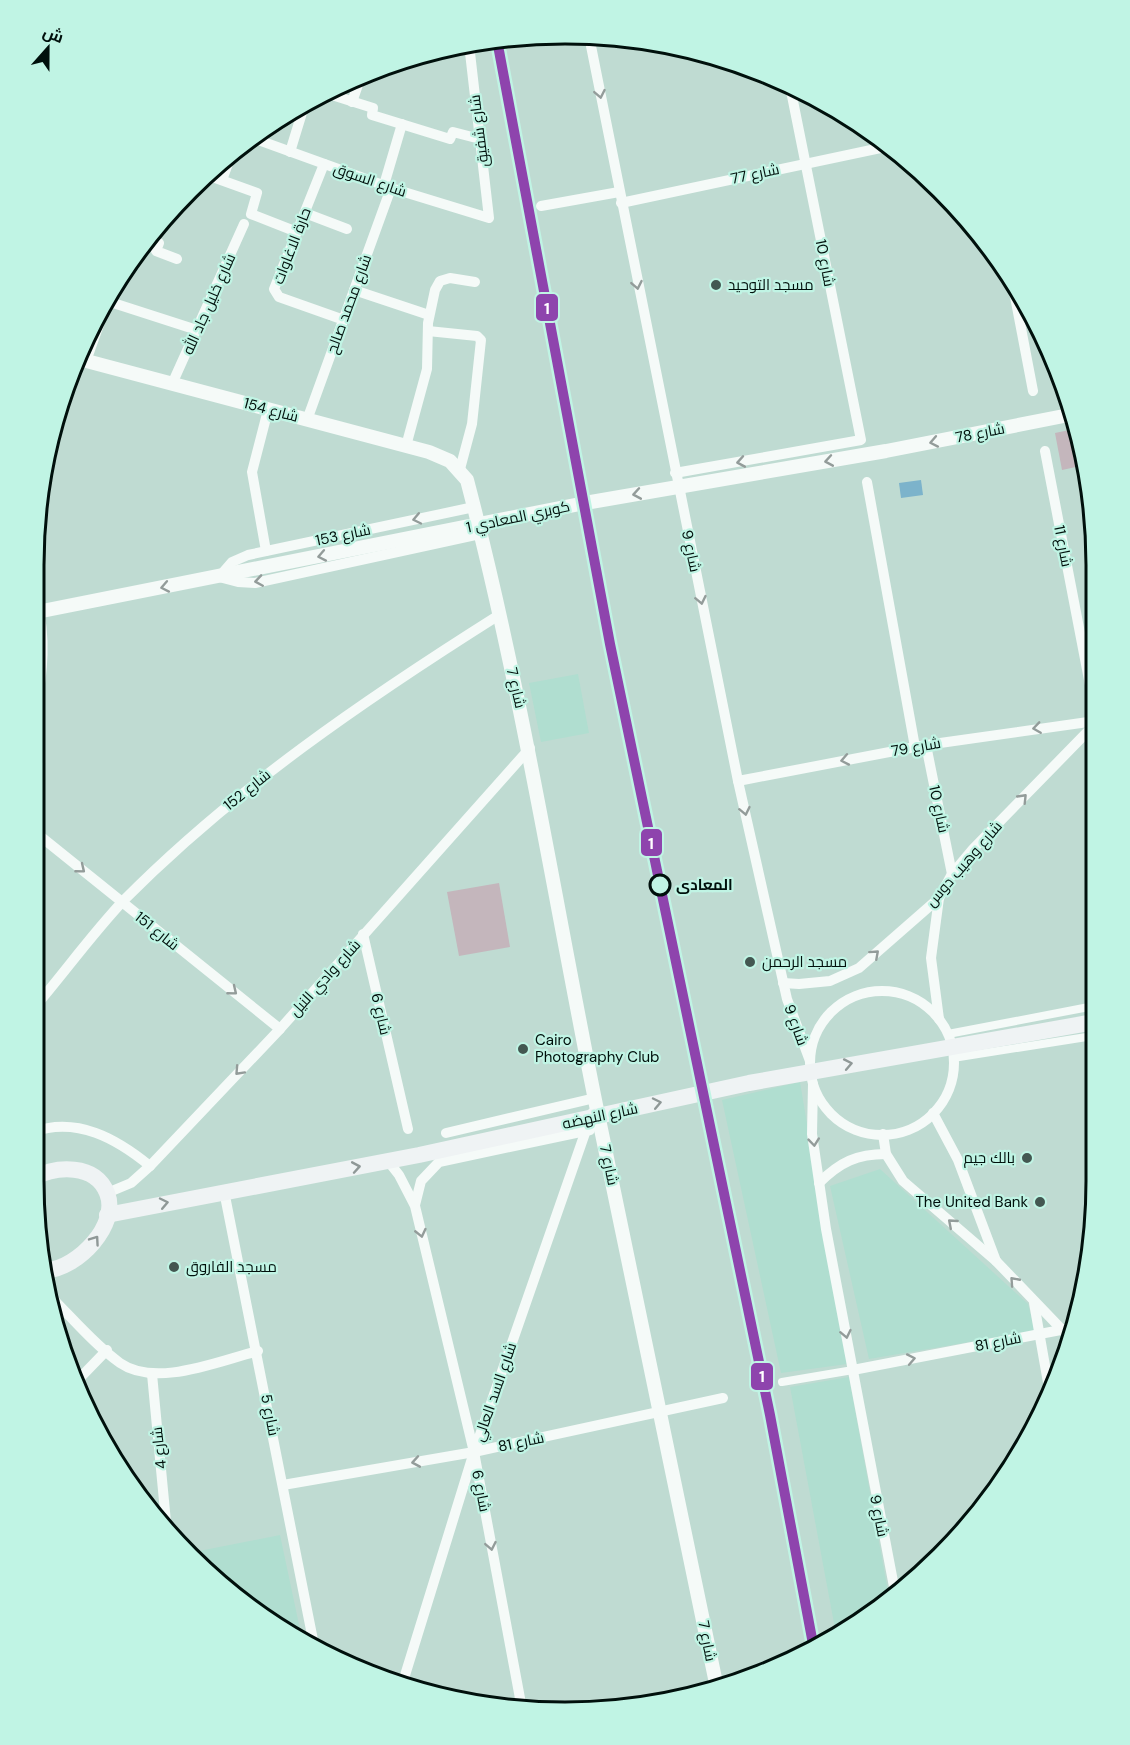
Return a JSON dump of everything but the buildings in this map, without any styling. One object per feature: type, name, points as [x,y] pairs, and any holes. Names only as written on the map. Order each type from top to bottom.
[{"type":"main road","name":"شارع النهضه","points":[[107,1215],[388,1161],[438,1157],[749,1083],[1086,1028]]},
{"type":"main road","points":[[44,1174],[71,1168],[99,1181],[107,1193],[107,1215],[95,1242],[72,1263],[52,1269]]},
{"type":"street","name":"شارع 9","points":[[591,45],[738,781],[783,983],[810,1061]]},
{"type":"street","name":"شارع شفيق","points":[[470,53],[490,217]]},
{"type":"street","points":[[352,102],[357,86]]},
{"type":"street","name":"شارع 10","points":[[675,473],[861,440],[792,95]]},
{"type":"street","points":[[336,96],[373,108],[372,115],[450,139],[453,132],[480,139]]},
{"type":"street","points":[[290,152],[301,115]]},
{"type":"street","name":"شارع محمد صالح","points":[[307,420],[344,320],[388,187],[402,124]]},
{"type":"street","name":"شارع السوق","points":[[263,140],[290,152],[388,187],[490,217]]},
{"type":"street","name":"شارع 77","points":[[541,206],[620,197],[879,148]]},
{"type":"street","name":"حارة الاغاوات","points":[[324,164],[275,293],[279,297],[344,320]]},
{"type":"street","points":[[222,180],[226,169]]},
{"type":"street","points":[[216,178],[258,195],[251,214],[297,232]]},
{"type":"street","points":[[305,213],[347,229]]},
{"type":"street","name":"شارع خليل جاد الله","points":[[172,384],[244,224]]},
{"type":"street","points":[[156,242],[159,243],[156,251],[177,259]]},
{"type":"street","points":[[406,446],[427,369],[429,315],[435,290],[440,281],[450,278],[475,282]]},
{"type":"street","points":[[354,290],[429,315]]},
{"type":"street","points":[[114,303],[197,330]]},
{"type":"street","points":[[1016,303],[1033,391]]},
{"type":"street","points":[[428,331],[477,336],[481,341],[472,424],[460,469]]},
{"type":"street","name":"شارع 154","points":[[85,361],[441,456],[460,469]]},
{"type":"street","points":[[266,551],[252,472],[268,410]]},
{"type":"street","name":"شارع 78","points":[[886,451],[1065,416]]},
{"type":"street","name":"كوبري المعادي 1","points":[[221,576],[585,503],[886,451]]},
{"type":"street","name":"شارع 11","points":[[1045,451],[1086,664]]},
{"type":"street","name":"شارع 7","points":[[460,469],[466,480],[474,507],[530,748],[601,1127],[715,1679]]},
{"type":"street","name":"شارع 10","points":[[867,482],[920,746],[952,874]]},
{"type":"street","name":"شارع 153","points":[[221,576],[240,558],[474,507]]},
{"type":"street","name":"شارع 153","points":[[44,607],[221,576],[238,582],[255,583],[480,534]]},
{"type":"street","name":"شارع 152","points":[[44,996],[122,903],[194,834],[281,763],[424,662],[499,615]]},
{"type":"street","name":"شارع 79","points":[[738,781],[920,746],[1086,723]]},
{"type":"street","name":"شارع وهيب دوس","points":[[783,983],[814,984],[830,981],[859,968],[939,898],[952,874],[1086,732]]},
{"type":"street","name":"شارع وادي النيل","points":[[107,1193],[131,1183],[150,1166],[280,1029],[530,748]]},
{"type":"street","name":"شارع 151","points":[[44,839],[280,1029]]},
{"type":"street","points":[[939,898],[931,958],[939,1019]]},
{"type":"street","name":"شارع 6","points":[[363,934],[408,1129]]},
{"type":"street","points":[[883,991],[899,993],[914,999],[939,1019],[948,1034],[954,1058],[950,1088],[933,1113],[910,1128],[884,1134],[860,1131],[840,1121],[823,1105],[813,1084],[810,1061],[818,1030],[838,1006],[852,997],[883,991]]},
{"type":"street","points":[[948,1034],[1086,1008]]},
{"type":"street","points":[[954,1058],[1086,1028]]},
{"type":"street","name":"شارع 9","points":[[813,1084],[812,1134],[819,1183],[834,1276],[894,1585]]},
{"type":"street","points":[[446,1133],[596,1100]]},
{"type":"street","name":"شارع السد العالي","points":[[405,1676],[474,1452],[596,1100]]},
{"type":"street","points":[[933,1113],[958,1160],[996,1261]]},
{"type":"street","points":[[44,1130],[66,1126],[92,1130],[116,1140],[150,1166]]},
{"type":"street","name":"شارع النهضه","points":[[438,1157],[601,1127]]},
{"type":"street","points":[[884,1134],[886,1154],[903,1181],[996,1261],[1034,1303],[1065,1329]]},
{"type":"street","points":[[819,1183],[849,1159],[867,1154],[886,1154]]},
{"type":"street","points":[[415,1206],[422,1181],[438,1157]]},
{"type":"street","name":"شارع 6","points":[[388,1161],[404,1182],[415,1206],[474,1452],[520,1699]]},
{"type":"street","name":"شارع 5","points":[[224,1191],[258,1352],[312,1636]]},
{"type":"street","points":[[1034,1303],[1047,1379]]},
{"type":"street","points":[[59,1304],[119,1362],[135,1371],[165,1374],[258,1352]]},
{"type":"street","name":"شارع 81","points":[[853,1370],[1039,1334],[1064,1331]]},
{"type":"street","points":[[82,1376],[107,1350]]},
{"type":"street","points":[[782,1382],[853,1370]]},
{"type":"street","name":"شارع 4","points":[[152,1374],[165,1515]]},
{"type":"street","name":"شارع 81","points":[[283,1485],[474,1452],[723,1398]]},
{"type":"shaded area","points":[[1069,430],[1077,467],[1062,470],[1055,433]]},
{"type":"shaded area","points":[[578,674],[589,733],[541,742],[529,683]]},
{"type":"shaded area","points":[[499,883],[510,947],[459,956],[447,892]]},
{"type":"shaded area","points":[[800,1082],[847,1364],[781,1373],[722,1100]]},
{"type":"shaded area","points":[[880,1169],[1028,1304],[1035,1331],[869,1359],[830,1186]]},
{"type":"shaded area","points":[[849,1377],[888,1589],[835,1627],[790,1387]]},
{"type":"shaded area","points":[[280,1535],[300,1630],[248,1594],[198,1551]]},
{"type":"water","points":[[921,480],[923,495],[901,498],[899,483]]},
{"type":"metro line","name":"1","points":[[498,48],[610,644],[770,1415],[812,1639]]},
{"type":"place","name":"مسجد التوحيد","points":[[716,285]]},
{"type":"place","name":"المعادى","points":[[660,885]]},
{"type":"place","name":"مسجد الرحمن","points":[[750,962]]},
{"type":"place","name":"Cairo Photography Club","points":[[523,1049]]},
{"type":"place","name":"بالك جيم","points":[[1027,1158]]},
{"type":"place","name":"The United Bank","points":[[1040,1202]]},
{"type":"place","name":"مسجد الفاروق","points":[[174,1267]]}]
